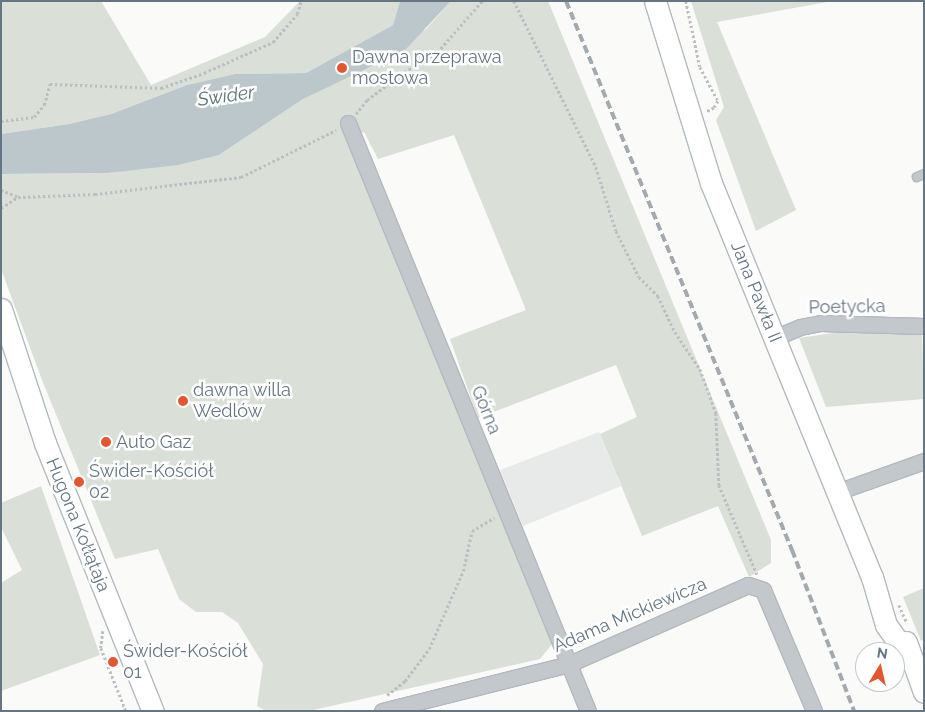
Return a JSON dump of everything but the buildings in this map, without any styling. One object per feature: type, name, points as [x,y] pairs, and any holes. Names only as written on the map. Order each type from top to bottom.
[{"type":"main road","name":"Jana Pawła II","points":[[655,1],[711,183],[872,577],[889,631],[908,655],[924,692]]},
{"type":"main road","name":"Hugona Kołłątaja","points":[[1,309],[45,443],[153,711]]},
{"type":"street","name":"Górna","points":[[348,124],[588,711]]},
{"type":"street","name":"Poetycka","points":[[774,338],[800,327],[821,323],[924,326]]},
{"type":"street","points":[[837,492],[924,462]]},
{"type":"street","name":"Adama Mickiewicza","points":[[383,704],[569,664],[748,585],[763,590]]},
{"type":"street","points":[[763,590],[814,711]]},
{"type":"path","points":[[1,121],[34,117],[44,105],[50,84],[161,88],[204,73],[273,42],[297,14],[301,1]]},
{"type":"path","points":[[1,190],[18,196],[145,190],[241,177],[348,124],[367,100],[404,72],[434,56],[482,1]]},
{"type":"path","points":[[514,1],[596,167],[616,231],[639,277],[658,296],[675,332],[700,369],[716,413],[719,485],[763,590]]},
{"type":"path","points":[[686,1],[700,67],[718,101],[717,105],[708,111]]},
{"type":"path","points":[[1,208],[18,196]]},
{"type":"path","points":[[383,704],[429,649],[463,572],[472,531],[506,510]]},
{"type":"path","points":[[103,629],[101,648],[126,711]]},
{"type":"shaded area","points":[[1,1],[101,1],[151,85],[265,37],[300,1],[400,1],[393,25],[306,73],[235,74],[187,85],[111,114],[69,124],[1,134]]},
{"type":"shaded area","points":[[451,1],[548,1],[771,540],[771,563],[749,577],[718,506],[642,536],[600,434],[637,417],[616,365],[478,418],[450,339],[526,310],[454,135],[378,159],[364,132],[349,138],[553,643],[540,659],[309,711],[266,711],[257,706],[263,664],[238,623],[222,612],[196,612],[179,599],[158,549],[115,559],[42,380],[1,269],[1,174],[108,173],[219,155],[303,99],[426,29]]},
{"type":"shaded area","points":[[691,1],[833,1],[717,22],[796,210],[756,231],[716,120],[724,107]]},
{"type":"shaded area","points":[[840,332],[922,334],[924,399],[826,407],[799,338]]},
{"type":"shaded area","points":[[599,432],[621,486],[523,526],[500,470]]},
{"type":"shaded area","points":[[41,486],[100,655],[1,691],[1,583],[22,570],[1,527],[1,503]]},
{"type":"shaded area","points":[[924,588],[924,639],[921,641],[903,597]]},
{"type":"water","name":"Świder","points":[[400,1],[451,1],[405,50],[303,99],[219,155],[178,165],[108,173],[1,174],[1,134],[69,124],[111,114],[187,85],[235,74],[306,73],[393,25]]},
{"type":"railway","points":[[566,1],[792,550],[854,711]]},
{"type":"place","name":"Dawna przeprawa mostowa","points":[[342,68]]},
{"type":"place","name":"dawna willa Wedlów","points":[[183,401]]},
{"type":"place","name":"Auto Gaz","points":[[106,442]]},
{"type":"place","name":"Świder-Kościół 02","points":[[79,482]]},
{"type":"place","name":"Świder-Kościół 01","points":[[113,662]]}]
